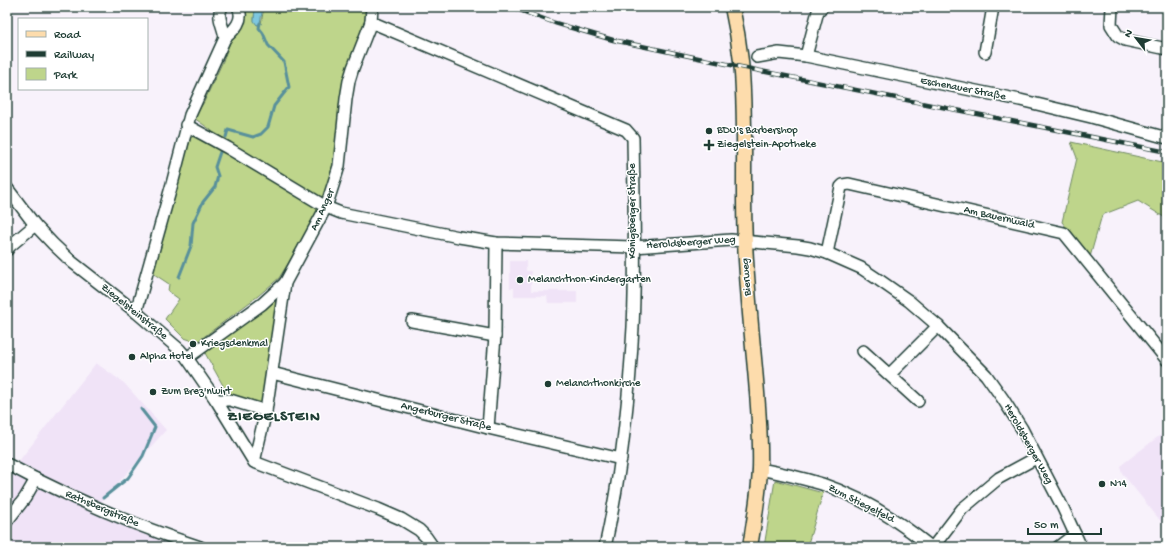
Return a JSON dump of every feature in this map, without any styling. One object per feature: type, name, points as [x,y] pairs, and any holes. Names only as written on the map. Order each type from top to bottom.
[{"type":"main road","name":"Bierweg","points":[[732,7],[741,61],[743,91],[746,277],[758,398],[760,440],[760,469],[757,502],[750,547]]},
{"type":"street","points":[[222,7],[220,11],[220,21],[225,38]]},
{"type":"street","points":[[136,312],[172,184],[186,125],[225,38],[241,20],[241,13],[238,7]]},
{"type":"street","name":"Am Anger","points":[[254,462],[266,411],[285,283],[326,208],[339,166],[349,81],[352,68],[371,22],[372,7]]},
{"type":"street","points":[[806,56],[818,11],[822,7]]},
{"type":"street","points":[[985,52],[993,7]]},
{"type":"street","points":[[1112,7],[1112,25],[1118,36],[1125,40],[1167,49]]},
{"type":"street","name":"Königsberger Straße","points":[[371,22],[626,130],[633,138],[634,247],[632,326],[621,459],[605,547]]},
{"type":"street","name":"Eschenauer Straße","points":[[757,57],[779,53],[806,56],[1026,101],[1167,138]]},
{"type":"street","name":"Heroldsberger Weg","points":[[186,125],[228,148],[326,208],[341,213],[496,243],[634,247],[719,240],[745,240],[810,248],[827,253],[861,268],[909,301],[938,326],[986,376],[1022,429],[1063,508],[1081,547]]},
{"type":"street","name":"Am Bauernwald","points":[[827,253],[841,187],[849,184],[1064,232],[1167,360]]},
{"type":"street","name":"Ziegelsteinstraße","points":[[7,188],[36,225],[72,262],[136,312],[180,350],[216,400],[254,462]]},
{"type":"street","points":[[7,250],[36,225]]},
{"type":"street","points":[[488,428],[495,336],[496,243]]},
{"type":"street","points":[[187,358],[262,304],[285,283]]},
{"type":"street","points":[[412,321],[495,336]]},
{"type":"street","points":[[890,374],[938,326]]},
{"type":"street","points":[[863,351],[918,401]]},
{"type":"street","name":"Angerburger Straße","points":[[272,373],[488,428],[621,459]]},
{"type":"street","points":[[216,400],[230,400],[266,411]]},
{"type":"street","points":[[932,547],[962,509],[999,478],[1036,458]]},
{"type":"street","points":[[254,462],[401,519],[419,530],[433,547]]},
{"type":"street","name":"Rathsbergstraße","points":[[7,464],[87,504],[155,532],[200,547]]},
{"type":"street","name":"Zum Stiegelfeld","points":[[760,469],[822,484],[839,491],[910,530],[932,547]]},
{"type":"street","points":[[7,521],[25,498],[36,479]]},
{"type":"street","points":[[1058,547],[1075,534]]},
{"type":"shaded area","name":"Melanchthon-Kindergarten","points":[[510,261],[526,261],[526,271],[531,271],[531,291],[577,291],[577,303],[548,303],[547,296],[514,296],[514,288],[510,288]]},
{"type":"shaded area","points":[[96,363],[124,383],[166,430],[99,504],[184,547],[7,547],[7,462],[15,466]]},
{"type":"shaded area","points":[[1167,430],[1167,529],[1122,473],[1120,466]]},
{"type":"green space","points":[[246,7],[255,7],[254,20],[257,25],[261,24],[264,7],[368,7],[367,20],[331,184],[326,198],[322,200],[212,133],[211,130],[194,118],[204,102],[231,40],[243,22]]},
{"type":"green space","points":[[197,136],[315,205],[318,210],[279,278],[258,296],[197,342],[184,338],[165,319],[179,299],[168,291],[169,284],[151,272],[191,137]]},
{"type":"green space","points":[[1071,142],[1167,163],[1167,219],[1138,201],[1102,215],[1090,257],[1062,222],[1077,158]]},
{"type":"green space","points":[[278,296],[261,406],[230,398],[205,353],[266,307]]},
{"type":"green space","points":[[775,480],[823,493],[807,547],[764,547]]},
{"type":"water","points":[[255,7],[263,7],[260,23],[257,25],[254,21]]},
{"type":"waterway","points":[[226,137],[228,130],[253,137],[261,134],[268,127],[274,106],[289,87],[284,62],[268,45],[259,28],[260,23]]},
{"type":"waterway","points":[[179,277],[191,246],[193,223],[203,202],[215,187],[218,176],[215,167],[220,152]]},
{"type":"waterway","points":[[103,498],[128,478],[143,456],[155,427],[141,409]]},
{"type":"railway","points":[[511,7],[555,23],[613,40],[1167,152]]},
{"type":"place","name":"BDU's Barbershop","points":[[709,131]]},
{"type":"place","name":"Ziegelstein-Apotheke","points":[[709,145]]},
{"type":"place","name":"Melanchthon-Kindergarten","points":[[520,280]]},
{"type":"place","name":"Kriegsdenkmal","points":[[193,344]]},
{"type":"place","name":"Alpha Hotel","points":[[132,357]]},
{"type":"place","name":"Melanchthonkirche","points":[[548,384]]},
{"type":"place","name":"Zum Brez'nwirt","points":[[153,392]]},
{"type":"place","name":"N14","points":[[1102,484]]},
{"type":"district","name":"ZIEGELSTEIN","points":[[274,417]]}]
